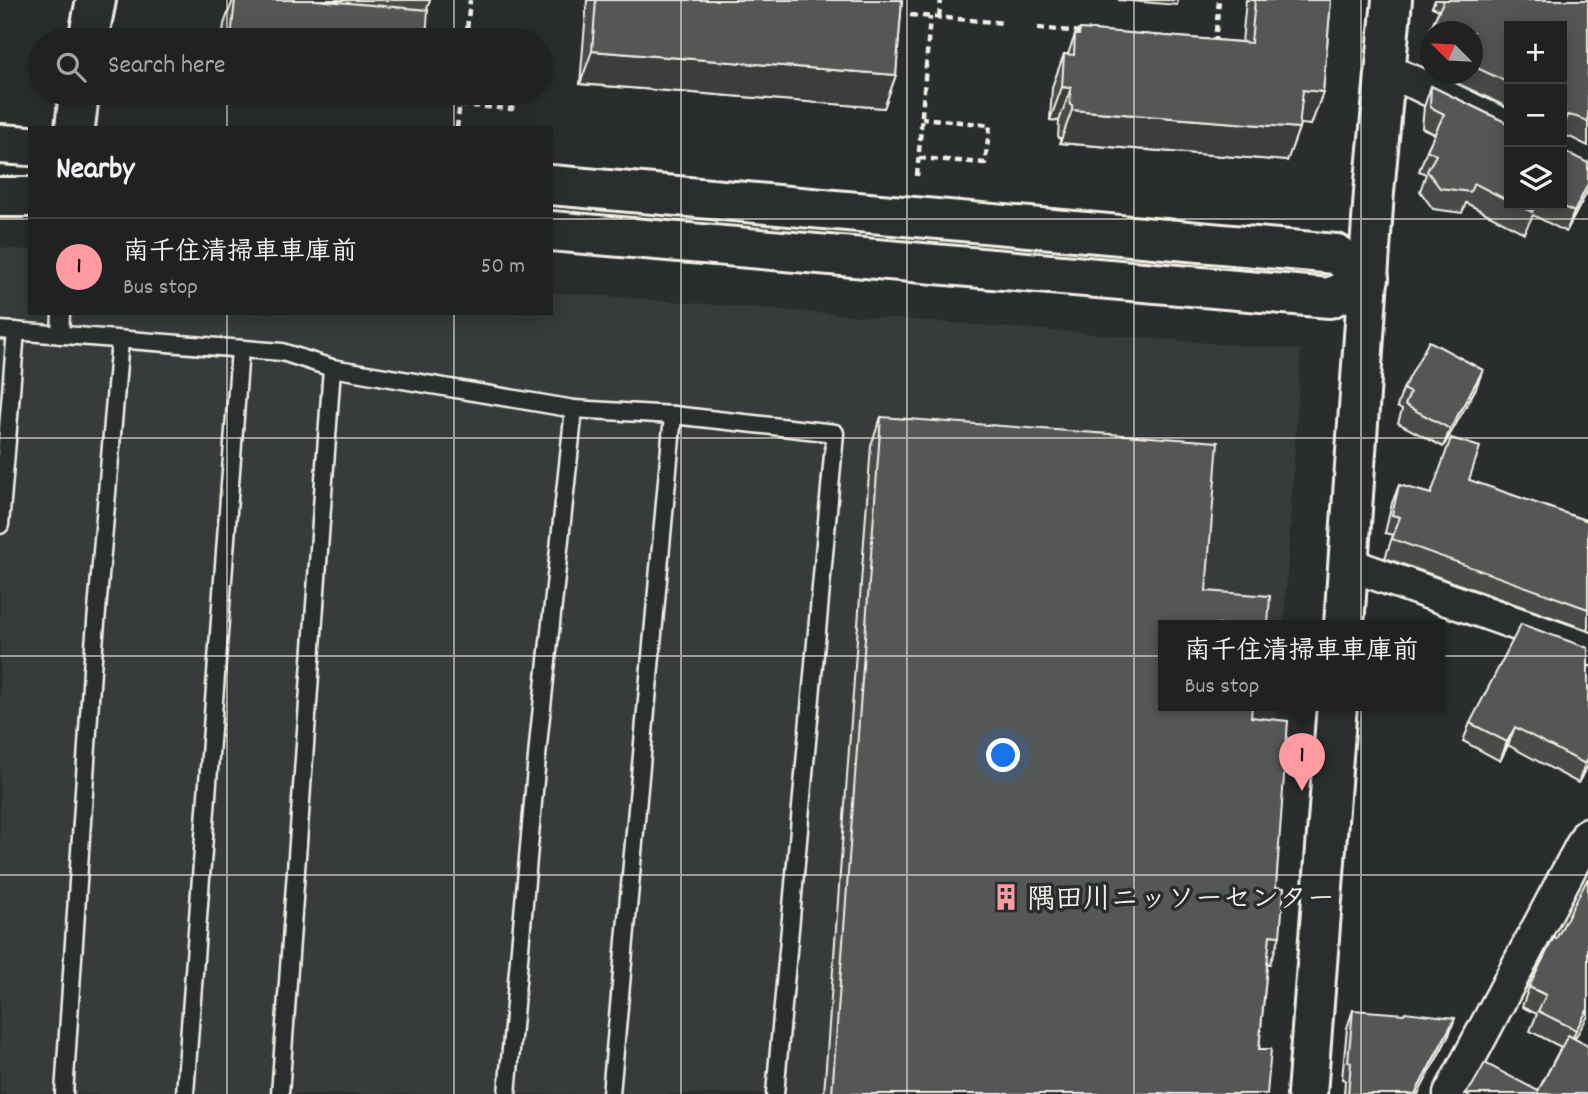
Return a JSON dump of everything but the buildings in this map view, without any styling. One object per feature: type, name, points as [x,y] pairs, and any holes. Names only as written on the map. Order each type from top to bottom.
[{"type":"street","points":[[90,28],[96,0]]},
{"type":"street","points":[[1344,620],[1392,0]]},
{"type":"street","points":[[1385,70],[1504,126]]},
{"type":"street","points":[[75,126],[78,105]]},
{"type":"street","points":[[0,144],[28,146]]},
{"type":"street","points":[[553,185],[1336,254],[1369,278]]},
{"type":"street","points":[[0,197],[28,197]]},
{"type":"street","points":[[553,231],[1330,299],[1369,278]]},
{"type":"street","points":[[1348,564],[1588,649]]},
{"type":"street","points":[[1307,1094],[1337,711]]},
{"type":"street","points":[[1450,1094],[1588,834]]},
{"type":"lane","points":[[60,335],[61,315]]},
{"type":"lane","points":[[0,525],[8,331],[282,352],[332,368],[574,409],[673,415],[835,433],[775,1094]]},
{"type":"lane","points":[[64,1094],[92,670],[120,340]]},
{"type":"lane","points":[[185,1094],[240,349]]},
{"type":"lane","points":[[280,1094],[332,368]]},
{"type":"lane","points":[[507,1094],[539,735],[574,409]]},
{"type":"lane","points":[[611,1094],[673,415]]},
{"type":"path","points":[[467,28],[470,0]]},
{"type":"path","points":[[939,17],[941,0]]},
{"type":"path","points":[[1202,41],[1216,42],[1219,0]]},
{"type":"path","points":[[910,15],[1006,23]]},
{"type":"path","points":[[917,176],[930,17]]},
{"type":"path","points":[[1038,28],[1093,33]]},
{"type":"path","points":[[457,126],[460,105],[512,109],[512,105]]},
{"type":"path","points":[[919,158],[985,163],[990,125],[922,118]]},
{"type":"shaded area","points":[[0,248],[28,250],[28,315],[553,315],[553,292],[1301,350],[1284,620],[1158,620],[1158,711],[1278,711],[1254,1094],[0,1094]]},
{"type":"place","name":"南千住清掃車車庫前","points":[[1302,791]]},
{"type":"place","name":"隅田川ニッソーセンター","points":[[1006,897]]}]
